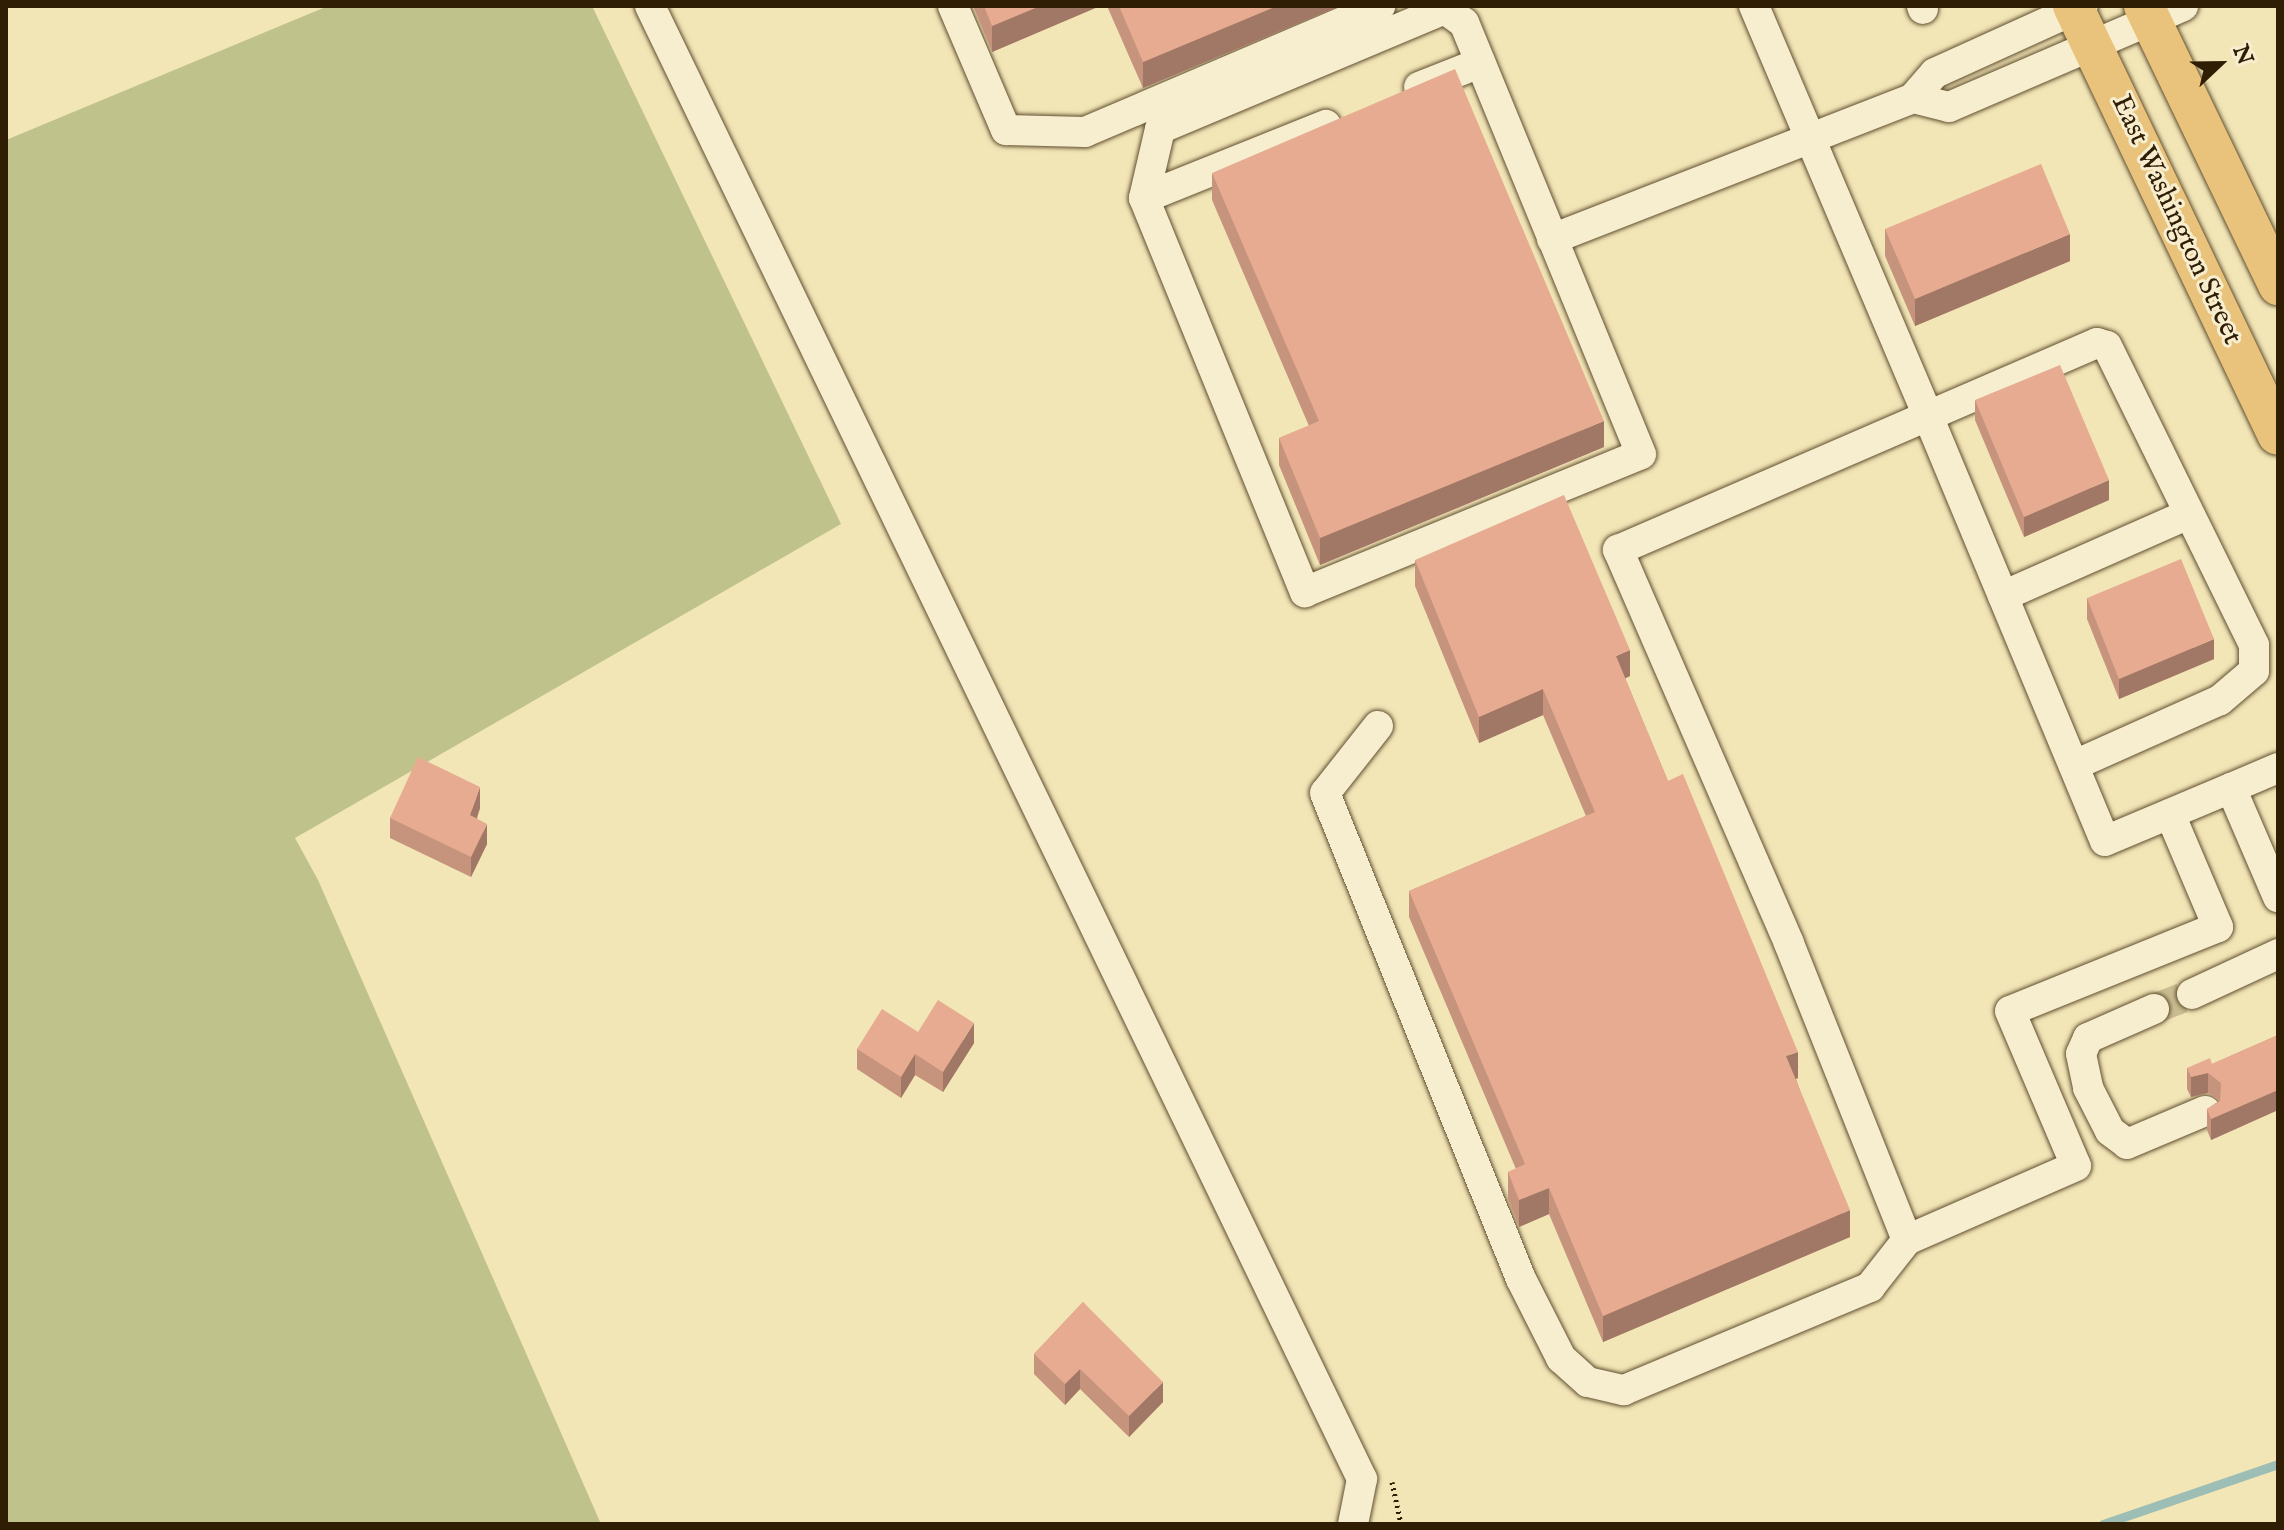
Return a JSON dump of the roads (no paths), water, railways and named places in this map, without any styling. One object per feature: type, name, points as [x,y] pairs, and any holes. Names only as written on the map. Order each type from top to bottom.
[{"type":"main road","name":"East Washington Street","points":[[2077,8],[2278,435]]},
{"type":"main road","points":[[2160,11],[2278,285]]},
{"type":"street","points":[[650,6],[1362,1479],[1353,1524]]},
{"type":"street","points":[[953,6],[1006,130],[1085,132],[1380,6]]},
{"type":"street","points":[[1754,6],[2105,841],[2278,768]]},
{"type":"street","points":[[1552,239],[1792,141],[1810,139],[1913,98],[1935,73],[2077,8]]},
{"type":"street","points":[[1445,9],[1464,23],[1480,63],[1641,454],[1305,592],[1144,198],[1160,129],[1445,9]]},
{"type":"street","points":[[1913,98],[1949,107],[2093,47],[2160,11]]},
{"type":"street","points":[[1392,98],[1480,63]]},
{"type":"street","points":[[1144,198],[1349,116]]},
{"type":"street","points":[[1907,1240],[1789,943],[1618,550],[2097,343],[2107,346],[2254,645],[2254,671],[2220,700],[2075,765]]},
{"type":"street","points":[[2003,596],[2189,514]]},
{"type":"street","points":[[1378,726],[1325,793],[1521,1279],[1561,1358],[1588,1382],[1624,1390],[1870,1287],[1907,1240],[2076,1166],[2010,1011],[2218,927],[2170,814]]},
{"type":"street","points":[[2231,788],[2278,897]]},
{"type":"street","points":[[2192,994],[2278,954]]},
{"type":"street","points":[[2154,1009],[2088,1038],[2081,1054],[2088,1088],[2110,1131],[2127,1144],[2205,1111]]},
{"type":"waterway","points":[[2103,1524],[2278,1464]]},
{"type":"tunnel","points":[[2154,1009],[2192,994]]}]
